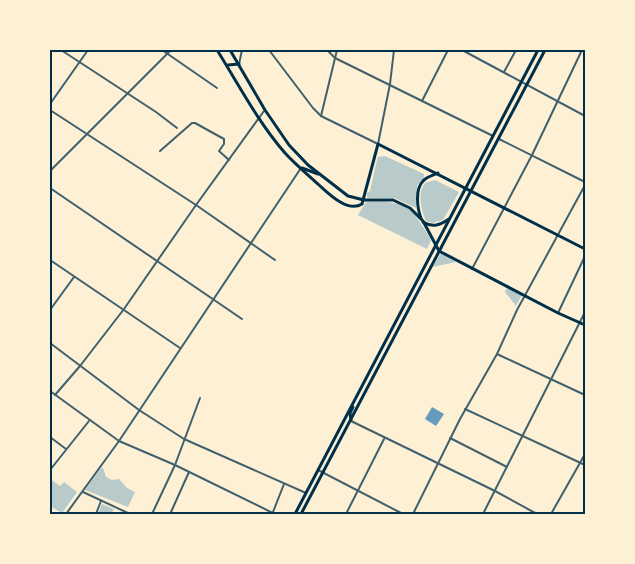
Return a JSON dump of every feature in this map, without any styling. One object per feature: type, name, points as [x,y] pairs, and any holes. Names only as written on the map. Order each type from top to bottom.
[{"type":"main road","points":[[218,50],[259,118],[291,159],[328,194],[341,202],[353,207],[360,206],[364,200],[378,144],[585,249]]},
{"type":"main road","points":[[230,50],[265,110],[289,145],[300,158],[348,196],[364,200],[393,200],[410,208],[422,221],[430,225],[436,226],[450,219]]},
{"type":"main road","points":[[295,514],[538,50]]},
{"type":"main road","points":[[301,514],[545,50]]},
{"type":"main road","points":[[226,64],[230,66],[239,64]]},
{"type":"main road","points":[[291,159],[300,158]]},
{"type":"main road","points":[[301,168],[327,178]]},
{"type":"main road","points":[[438,173],[425,178],[419,187],[418,208],[422,221],[435,246],[472,269],[585,326]]},
{"type":"main road","points":[[351,421],[350,413],[376,360]]},
{"type":"street","points":[[61,50],[156,112],[177,128]]},
{"type":"street","points":[[50,104],[88,50]]},
{"type":"street","points":[[162,50],[217,88]]},
{"type":"street","points":[[50,171],[171,50]]},
{"type":"street","points":[[239,64],[242,50]]},
{"type":"street","points":[[269,50],[321,116],[378,144],[390,84],[394,50]]},
{"type":"street","points":[[327,50],[335,58],[494,137]]},
{"type":"street","points":[[321,116],[337,50]]},
{"type":"street","points":[[422,101],[448,50]]},
{"type":"street","points":[[462,50],[585,116]]},
{"type":"street","points":[[504,73],[516,50]]},
{"type":"street","points":[[472,269],[532,155],[582,50]]},
{"type":"street","points":[[50,110],[196,205],[275,260]]},
{"type":"street","points":[[55,395],[124,309],[265,110]]},
{"type":"street","points":[[160,150],[192,123],[195,123],[224,139],[224,144],[219,151],[229,160]]},
{"type":"street","points":[[414,514],[450,438],[497,354],[525,295],[585,183],[499,139]]},
{"type":"street","points":[[66,514],[119,441],[301,168]]},
{"type":"street","points":[[50,188],[242,319]]},
{"type":"street","points":[[558,313],[585,256]]},
{"type":"street","points":[[50,260],[180,348]]},
{"type":"street","points":[[50,310],[74,277]]},
{"type":"street","points":[[484,514],[585,312]]},
{"type":"street","points":[[50,343],[139,410],[184,439],[306,493]]},
{"type":"street","points":[[497,354],[585,395]]},
{"type":"street","points":[[50,391],[119,441],[175,465],[274,513],[284,484]]},
{"type":"street","points":[[152,514],[175,465],[200,398]]},
{"type":"street","points":[[466,409],[585,465]]},
{"type":"street","points":[[50,470],[90,421]]},
{"type":"street","points":[[351,421],[384,439],[495,491],[537,514]]},
{"type":"street","points":[[50,437],[67,449]]},
{"type":"street","points":[[450,438],[507,467]]},
{"type":"street","points":[[346,514],[384,439]]},
{"type":"street","points":[[551,514],[585,454]]},
{"type":"street","points":[[318,470],[402,514]]},
{"type":"street","points":[[171,512],[189,472]]},
{"type":"street","points":[[82,492],[130,514]]},
{"type":"street","points":[[96,514],[101,500]]},
{"type":"shaded area","points":[[385,156],[424,174],[424,177],[417,186],[416,208],[394,198],[367,197],[378,157]]},
{"type":"shaded area","points":[[435,180],[459,192],[443,220],[432,223],[426,221],[420,197],[425,183]]},
{"type":"shaded area","points":[[366,202],[399,204],[412,212],[431,240],[427,249],[358,215]]},
{"type":"shaded area","points":[[441,253],[456,262],[433,267]]},
{"type":"shaded area","points":[[507,288],[522,295],[516,306],[505,292]]},
{"type":"shaded area","points":[[101,468],[103,468],[106,477],[112,480],[119,479],[127,488],[135,492],[128,507],[85,490]]},
{"type":"shaded area","points":[[50,479],[60,486],[64,482],[77,492],[62,513],[50,506]]},
{"type":"shaded area","points":[[102,504],[114,509],[111,514],[98,514]]},
{"type":"water","points":[[432,407],[444,414],[436,426],[425,419]]}]
